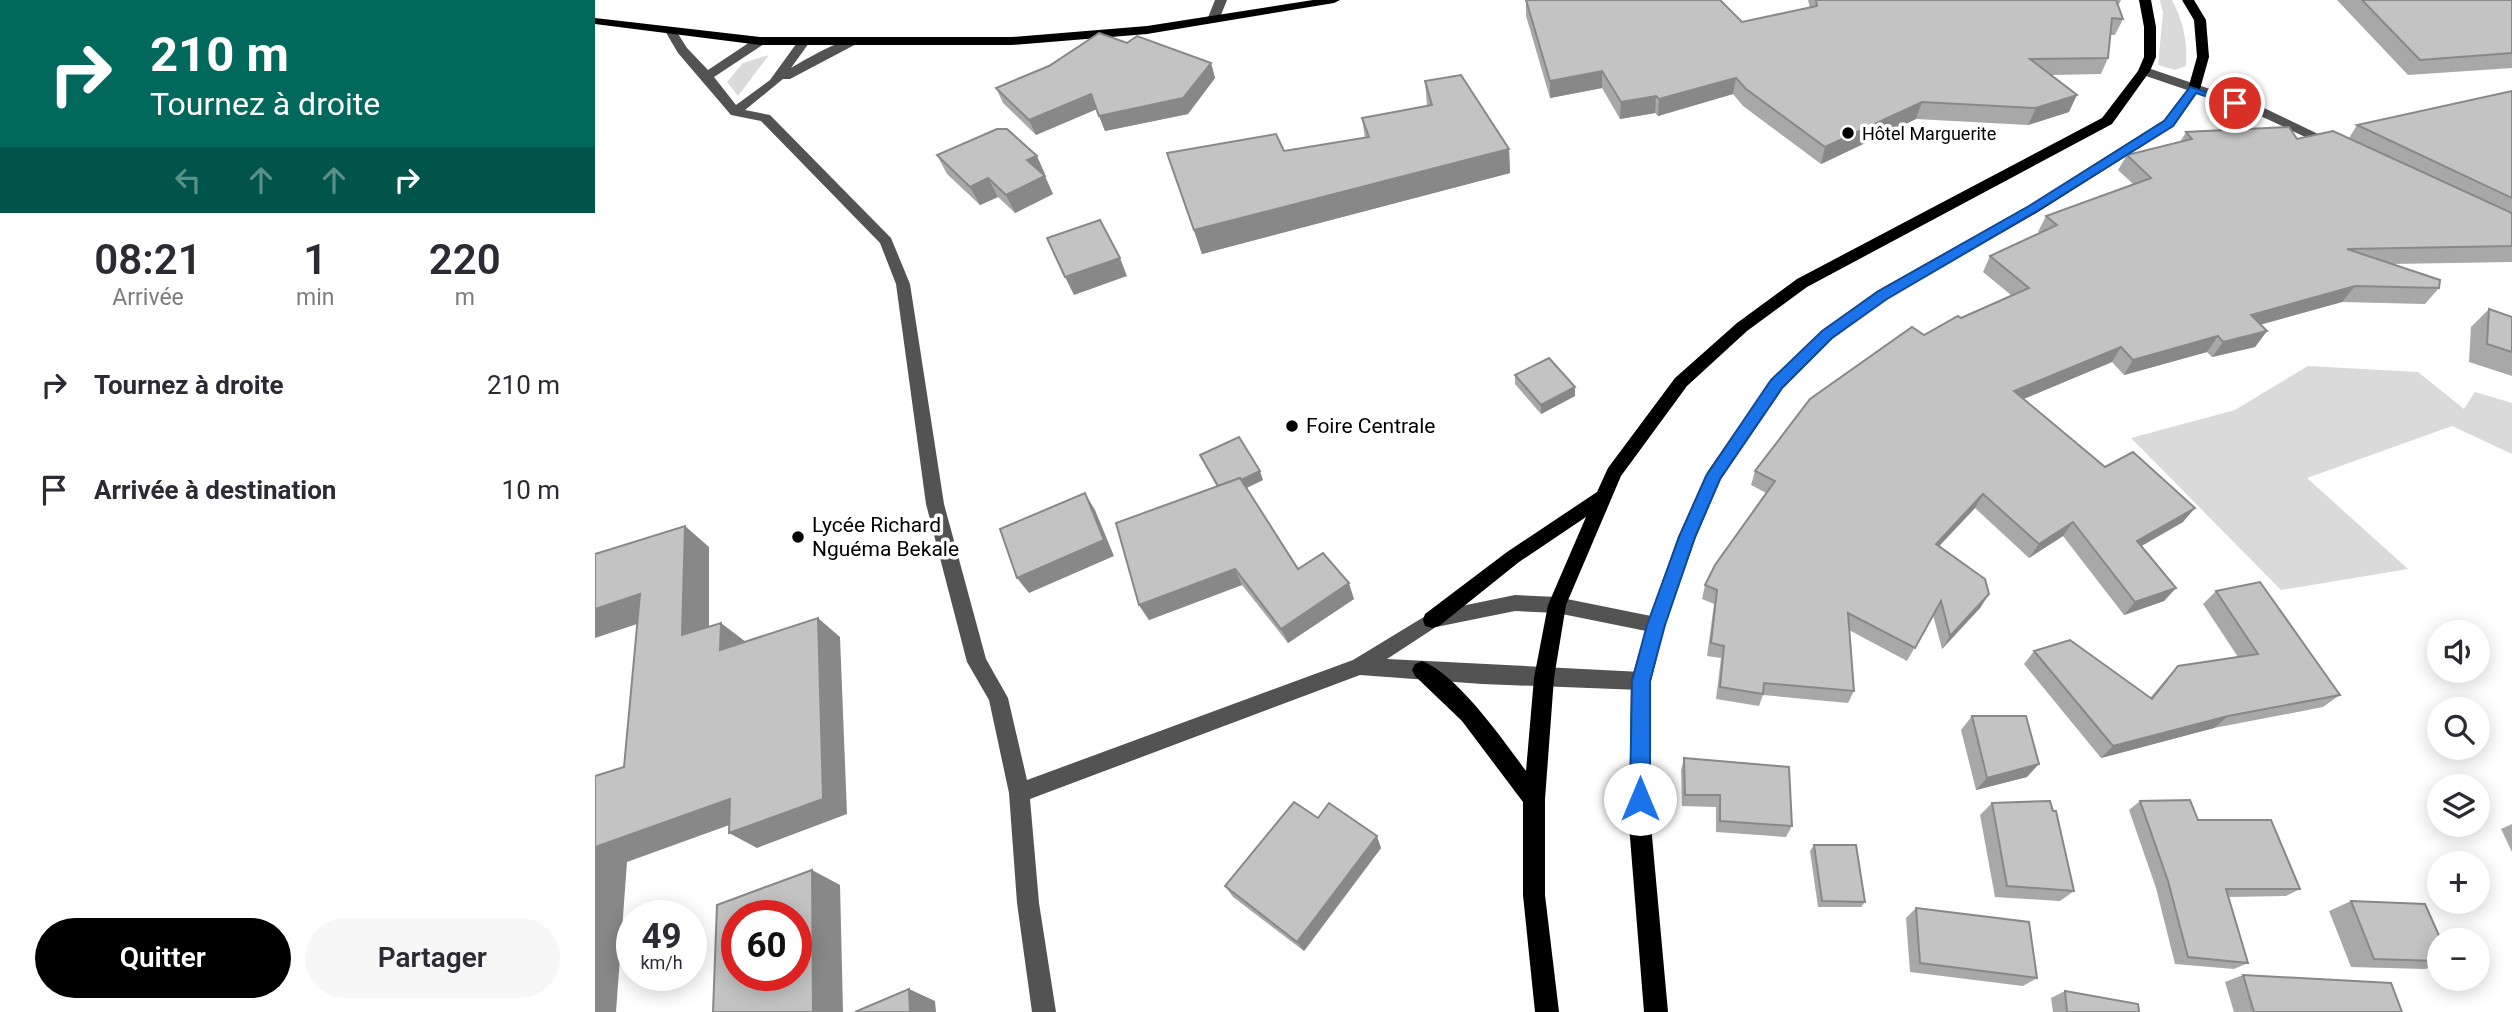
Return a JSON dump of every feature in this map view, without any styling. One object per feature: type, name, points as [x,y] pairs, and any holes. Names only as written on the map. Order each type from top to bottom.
[{"type":"main road","points":[[595,21],[760,41],[803,43],[1025,40],[1147,30],[1334,0]]},
{"type":"main road","points":[[1547,1012],[1535,895],[1534,799],[1544,678],[1557,605],[1614,473],[1681,382],[1742,327],[1802,283],[2107,121],[2144,71],[2150,58],[2150,27],[2145,0]]},
{"type":"main road","points":[[1656,1012],[1640,825],[1641,681],[1656,625],[1687,537],[1714,476],[1777,384],[1827,335],[1882,295],[2044,202],[2168,123],[2194,89],[2203,57],[2200,20],[2188,0]]},
{"type":"main road","points":[[1432,621],[1513,556],[1604,495]]},
{"type":"main road","points":[[1422,670],[1459,701],[1534,799]]},
{"type":"street","points":[[1213,20],[1221,0]]},
{"type":"street","points":[[671,31],[682,50],[735,111],[765,118],[886,241],[903,284],[935,504],[977,662],[998,698],[1019,793],[1028,903],[1044,1012]]},
{"type":"street","points":[[707,76],[760,41]]},
{"type":"street","points":[[735,111],[774,83],[820,56],[856,41]]},
{"type":"street","points":[[774,83],[803,43]]},
{"type":"street","points":[[2144,71],[2256,110],[2344,150]]},
{"type":"street","points":[[1019,793],[1360,666],[1432,621],[1483,607],[1515,603],[1557,605],[1656,625]]},
{"type":"street","points":[[1360,666],[1544,678],[1641,681]]},
{"type":"shaded area","points":[[2160,0],[2172,0],[2184,32],[2186,66],[2175,70],[2158,65],[2163,13]]},
{"type":"shaded area","points":[[769,55],[738,96],[727,82],[743,63]]},
{"type":"shaded area","points":[[2308,366],[2418,372],[2464,409],[2475,392],[2512,403],[2512,454],[2452,426],[2307,478],[2408,569],[2281,590],[2131,438],[2235,410]]},
{"type":"building","points":[[1526,0],[1720,0],[1742,22],[1817,6],[1816,0],[2116,0],[2123,19],[2112,18],[2108,58],[2030,59],[2077,95],[2036,108],[1922,102],[1825,147],[1746,89],[1736,78],[1659,99],[1656,96],[1621,102],[1602,71],[1550,81]]},
{"type":"building","points":[[2362,0],[2512,0],[2512,53],[2420,60]]},
{"type":"building","points":[[1099,33],[1127,43],[1137,36],[1211,63],[1183,98],[1099,116],[1091,94],[1029,120],[996,88],[1049,66]]},
{"type":"building","points":[[1461,75],[1509,149],[1194,230],[1167,153],[1276,134],[1284,151],[1369,137],[1362,118],[1432,105],[1425,81]]},
{"type":"building","points":[[2512,91],[2512,198],[2357,125]]},
{"type":"building","points":[[2289,127],[2297,139],[2333,131],[2512,213],[2512,246],[2347,249],[2440,280],[2439,288],[2355,286],[2251,315],[2267,331],[2223,342],[2218,336],[2133,360],[2121,347],[2014,391],[2105,467],[2133,452],[2195,508],[2137,541],[2176,588],[2135,602],[2073,522],[2039,544],[1983,494],[1936,544],[1985,579],[1989,594],[1950,636],[1941,601],[1915,648],[1848,613],[1854,691],[1764,683],[1763,694],[1720,687],[1724,646],[1711,643],[1717,590],[1705,585],[1715,565],[1775,481],[1755,471],[1810,399],[1912,327],[1924,335],[1958,316],[1961,318],[2029,288],[1990,256],[2057,225],[2046,216],[2151,178],[2127,155],[2192,139],[2186,132]]},
{"type":"building","points":[[997,129],[1007,129],[1037,156],[1027,160],[1045,176],[1006,195],[988,178],[970,187],[937,155]]},
{"type":"building","points":[[1100,220],[1120,258],[1065,277],[1047,238]]},
{"type":"building","points":[[2489,309],[2512,317],[2512,352],[2487,344]]},
{"type":"building","points":[[1549,358],[1575,387],[1541,405],[1515,375]]},
{"type":"building","points":[[1239,437],[1260,471],[1218,486],[1200,455]]},
{"type":"building","points":[[1240,478],[1298,569],[1323,553],[1349,583],[1281,629],[1235,569],[1139,605],[1116,523]]},
{"type":"building","points":[[1085,493],[1104,540],[1017,578],[1000,529]]},
{"type":"building","points":[[685,526],[682,635],[721,623],[720,650],[818,618],[823,799],[729,833],[730,799],[595,847],[595,776],[624,767],[640,594],[595,609],[595,554]]},
{"type":"building","points":[[2260,582],[2340,695],[2228,716],[2113,746],[2034,651],[2070,640],[2152,699],[2178,666],[2258,654],[2216,591]]},
{"type":"building","points":[[1972,716],[2026,716],[2039,764],[1987,778]]},
{"type":"building","points":[[1684,758],[1789,767],[1792,826],[1720,821],[1720,795],[1685,795]]},
{"type":"building","points":[[2190,800],[2198,820],[2271,820],[2300,889],[2226,889],[2248,963],[2188,957],[2168,881],[2140,801]]},
{"type":"building","points":[[2050,801],[2053,811],[2056,811],[2074,891],[2007,886],[1992,803]]},
{"type":"building","points":[[1294,802],[1318,818],[1329,803],[1377,836],[1297,942],[1225,886]]},
{"type":"building","points":[[1814,845],[1856,845],[1865,902],[1822,901]]},
{"type":"building","points":[[812,870],[813,1012],[713,1012],[717,905],[721,904],[721,991],[812,991],[812,900],[731,900]]},
{"type":"building","points":[[2351,901],[2425,904],[2427,914],[2436,928],[2427,928],[2427,961],[2374,959]]},
{"type":"building","points":[[1916,908],[2029,922],[2037,978],[1920,963]]},
{"type":"building","points":[[2243,975],[2391,983],[2402,1012],[2254,1012]]},
{"type":"building","points":[[909,989],[910,1012],[855,1012]]},
{"type":"building","points":[[2065,991],[2138,1004],[2139,1012],[2067,1012]]},
{"type":"place","name":"Hôtel Marguerite","points":[[1848,133]]},
{"type":"place","name":"Foire Centrale","points":[[1292,426]]},
{"type":"place","name":"Lycée Richard Nguéma Bekale","points":[[798,537]]},
{"type":"route","points":[[1640,799],[1641,681],[1656,625],[1687,537],[1714,476],[1777,384],[1827,335],[1882,295],[2033,209],[2168,123],[2194,89],[2235,103]]}]
